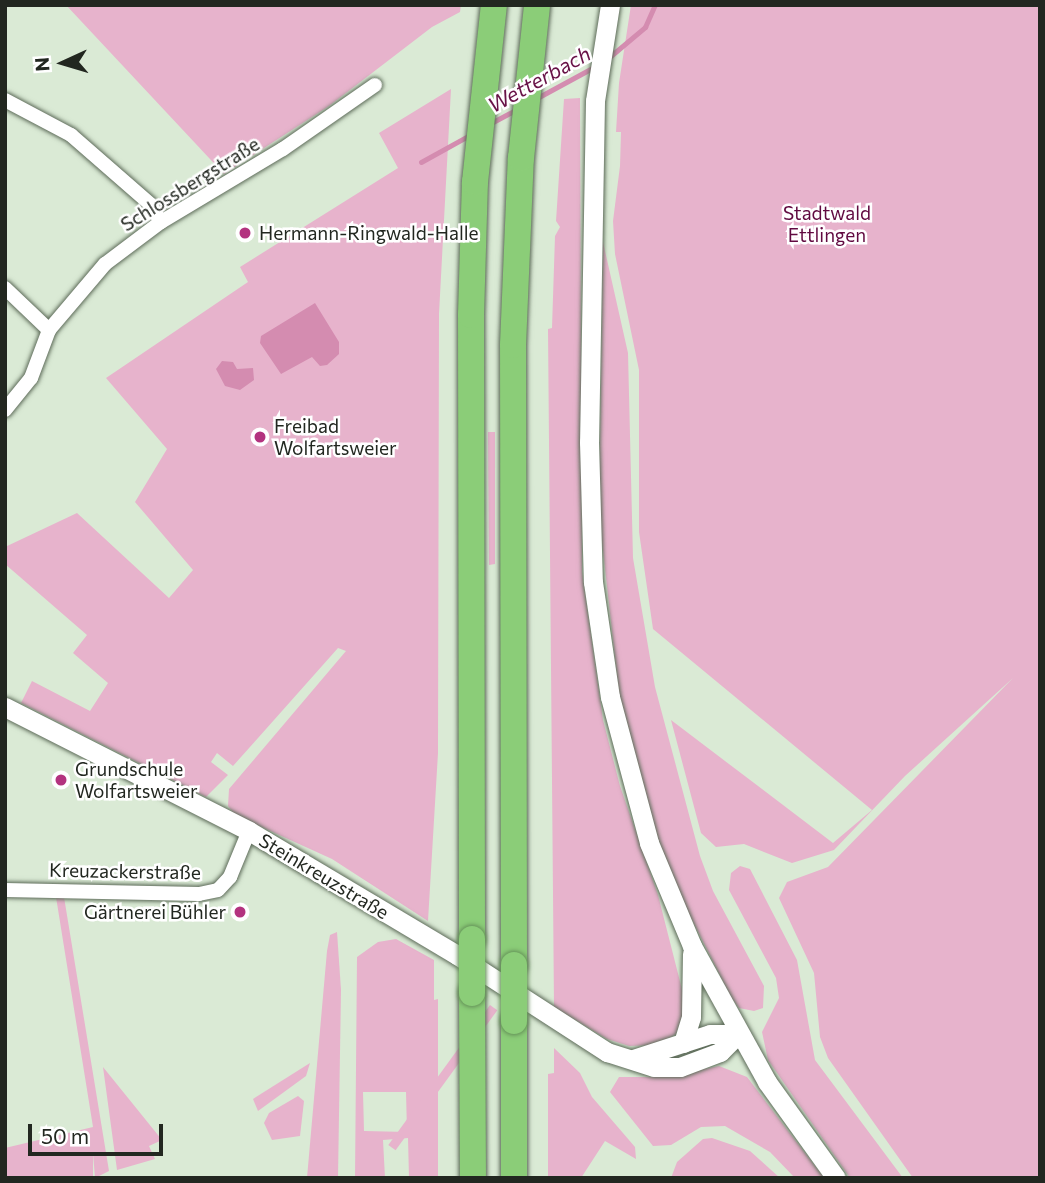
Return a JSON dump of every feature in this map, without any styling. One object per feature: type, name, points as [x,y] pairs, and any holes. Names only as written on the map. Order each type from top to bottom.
[{"type":"highway","points":[[473,1178],[470,428],[475,182],[494,5]]},
{"type":"highway","points":[[514,1178],[515,304],[521,158],[537,5]]},
{"type":"main road","points":[[610,5],[597,74],[594,132],[589,469],[597,614],[610,697],[635,798],[692,946],[738,1034],[836,1178]]},
{"type":"main road","name":"Steinkreuzstraße","points":[[5,707],[249,831],[457,955],[593,1045],[654,1067],[680,1067],[720,1052],[738,1034]]},
{"type":"main road","points":[[683,1043],[691,1017],[692,946]]},
{"type":"main road","points":[[633,1059],[710,1034],[738,1034]]},
{"type":"street","name":"Schlossbergstraße","points":[[5,410],[31,378],[48,330],[105,264],[161,222],[283,149],[375,85]]},
{"type":"street","points":[[5,100],[71,135],[150,204],[161,222]]},
{"type":"street","points":[[5,288],[48,330]]},
{"type":"street","name":"Kreuzackerstraße","points":[[5,890],[199,894],[218,890],[230,877],[249,831]]},
{"type":"green space","points":[[66,5],[461,5],[460,12],[432,27],[329,106],[224,174]]},
{"type":"green space","name":"Stadtwald Ettlingen","points":[[631,5],[1040,5],[1040,1178],[913,1178],[828,1058],[820,1037],[814,973],[779,898],[787,882],[828,867],[1013,678],[905,776],[834,850],[792,863],[744,844],[716,847],[701,833],[671,720],[833,843],[872,810],[653,629],[639,532],[639,370],[615,254],[613,221],[620,166],[621,132],[616,132],[619,83]]},
{"type":"green space","points":[[451,89],[439,314],[438,753],[428,921],[332,859],[235,815],[228,806],[229,789],[346,651],[338,648],[233,766],[217,753],[211,762],[228,775],[206,797],[21,703],[32,681],[90,711],[108,683],[73,653],[87,635],[5,564],[5,547],[77,513],[169,598],[193,570],[135,502],[167,449],[106,378],[248,282],[240,267],[398,168],[379,133]]},
{"type":"green space","points":[[580,98],[582,572],[603,720],[620,786],[658,895],[686,1005],[676,1034],[657,1045],[629,1046],[607,1039],[554,1007],[548,329],[552,328],[555,236],[560,227],[556,221],[564,99]]},
{"type":"green space","points":[[603,242],[628,353],[633,558],[655,687],[700,856],[713,891],[764,986],[763,1008],[754,1011],[739,1008],[731,997],[680,896],[658,839],[619,694],[599,515]]},
{"type":"green space","points":[[488,432],[495,432],[495,564],[489,565]]},
{"type":"green space","points":[[740,866],[750,869],[797,960],[815,1060],[903,1178],[850,1178],[768,1060],[762,1032],[779,998],[776,978],[729,890],[731,873]]},
{"type":"green space","points":[[56,897],[64,897],[109,1171],[95,1178],[93,1153],[93,1178],[5,1178],[5,1148],[93,1127]]},
{"type":"green space","points":[[337,932],[341,990],[338,1178],[307,1178],[327,951],[330,935]]},
{"type":"green space","points":[[396,939],[434,960],[434,1000],[438,999],[438,1178],[409,1178],[408,1138],[383,1140],[385,1178],[355,1178],[357,957],[378,942]],"holes":[[[363,1092],[406,1092],[407,1132],[364,1131]]]},
{"type":"green space","points":[[490,1005],[497,1010],[396,1150],[388,1145]]},
{"type":"green space","points":[[554,1048],[580,1073],[592,1097],[635,1147],[636,1159],[605,1141],[581,1178],[548,1178],[548,1074],[554,1073]]},
{"type":"green space","points":[[310,1063],[306,1076],[258,1111],[253,1099]]},
{"type":"green space","points":[[719,1066],[747,1077],[824,1178],[795,1178],[770,1152],[725,1126],[701,1127],[671,1145],[653,1146],[610,1092],[619,1077],[666,1077]]},
{"type":"green space","points":[[103,1067],[162,1140],[149,1146],[155,1159],[117,1170]]},
{"type":"green space","points":[[298,1096],[304,1101],[300,1136],[272,1140],[264,1123],[269,1113]]},
{"type":"green space","points":[[712,1138],[750,1151],[780,1178],[671,1178],[677,1162],[703,1139]]},
{"type":"shaded area","points":[[315,303],[339,342],[339,354],[327,365],[320,366],[312,357],[281,374],[260,343],[261,336]]},
{"type":"shaded area","points":[[222,361],[233,362],[237,369],[253,368],[254,380],[240,390],[225,386],[216,369]]},
{"type":"waterway","name":"Wetterbach","points":[[607,59],[645,27],[655,5]]},
{"type":"waterway","name":"Wetterbach","points":[[537,98],[596,66]]},
{"type":"waterway","name":"Wetterbach","points":[[491,123],[519,108]]},
{"type":"waterway","name":"Wetterbach","points":[[421,162],[470,135]]},
{"type":"place","name":"Hermann-Ringwald-Halle","points":[[245,233]]},
{"type":"place","name":"Freibad Wolfartsweier","points":[[260,437]]},
{"type":"place","name":"Grundschule Wolfartsweier","points":[[61,780]]},
{"type":"place","name":"Gärtnerei Bühler","points":[[240,912]]}]
